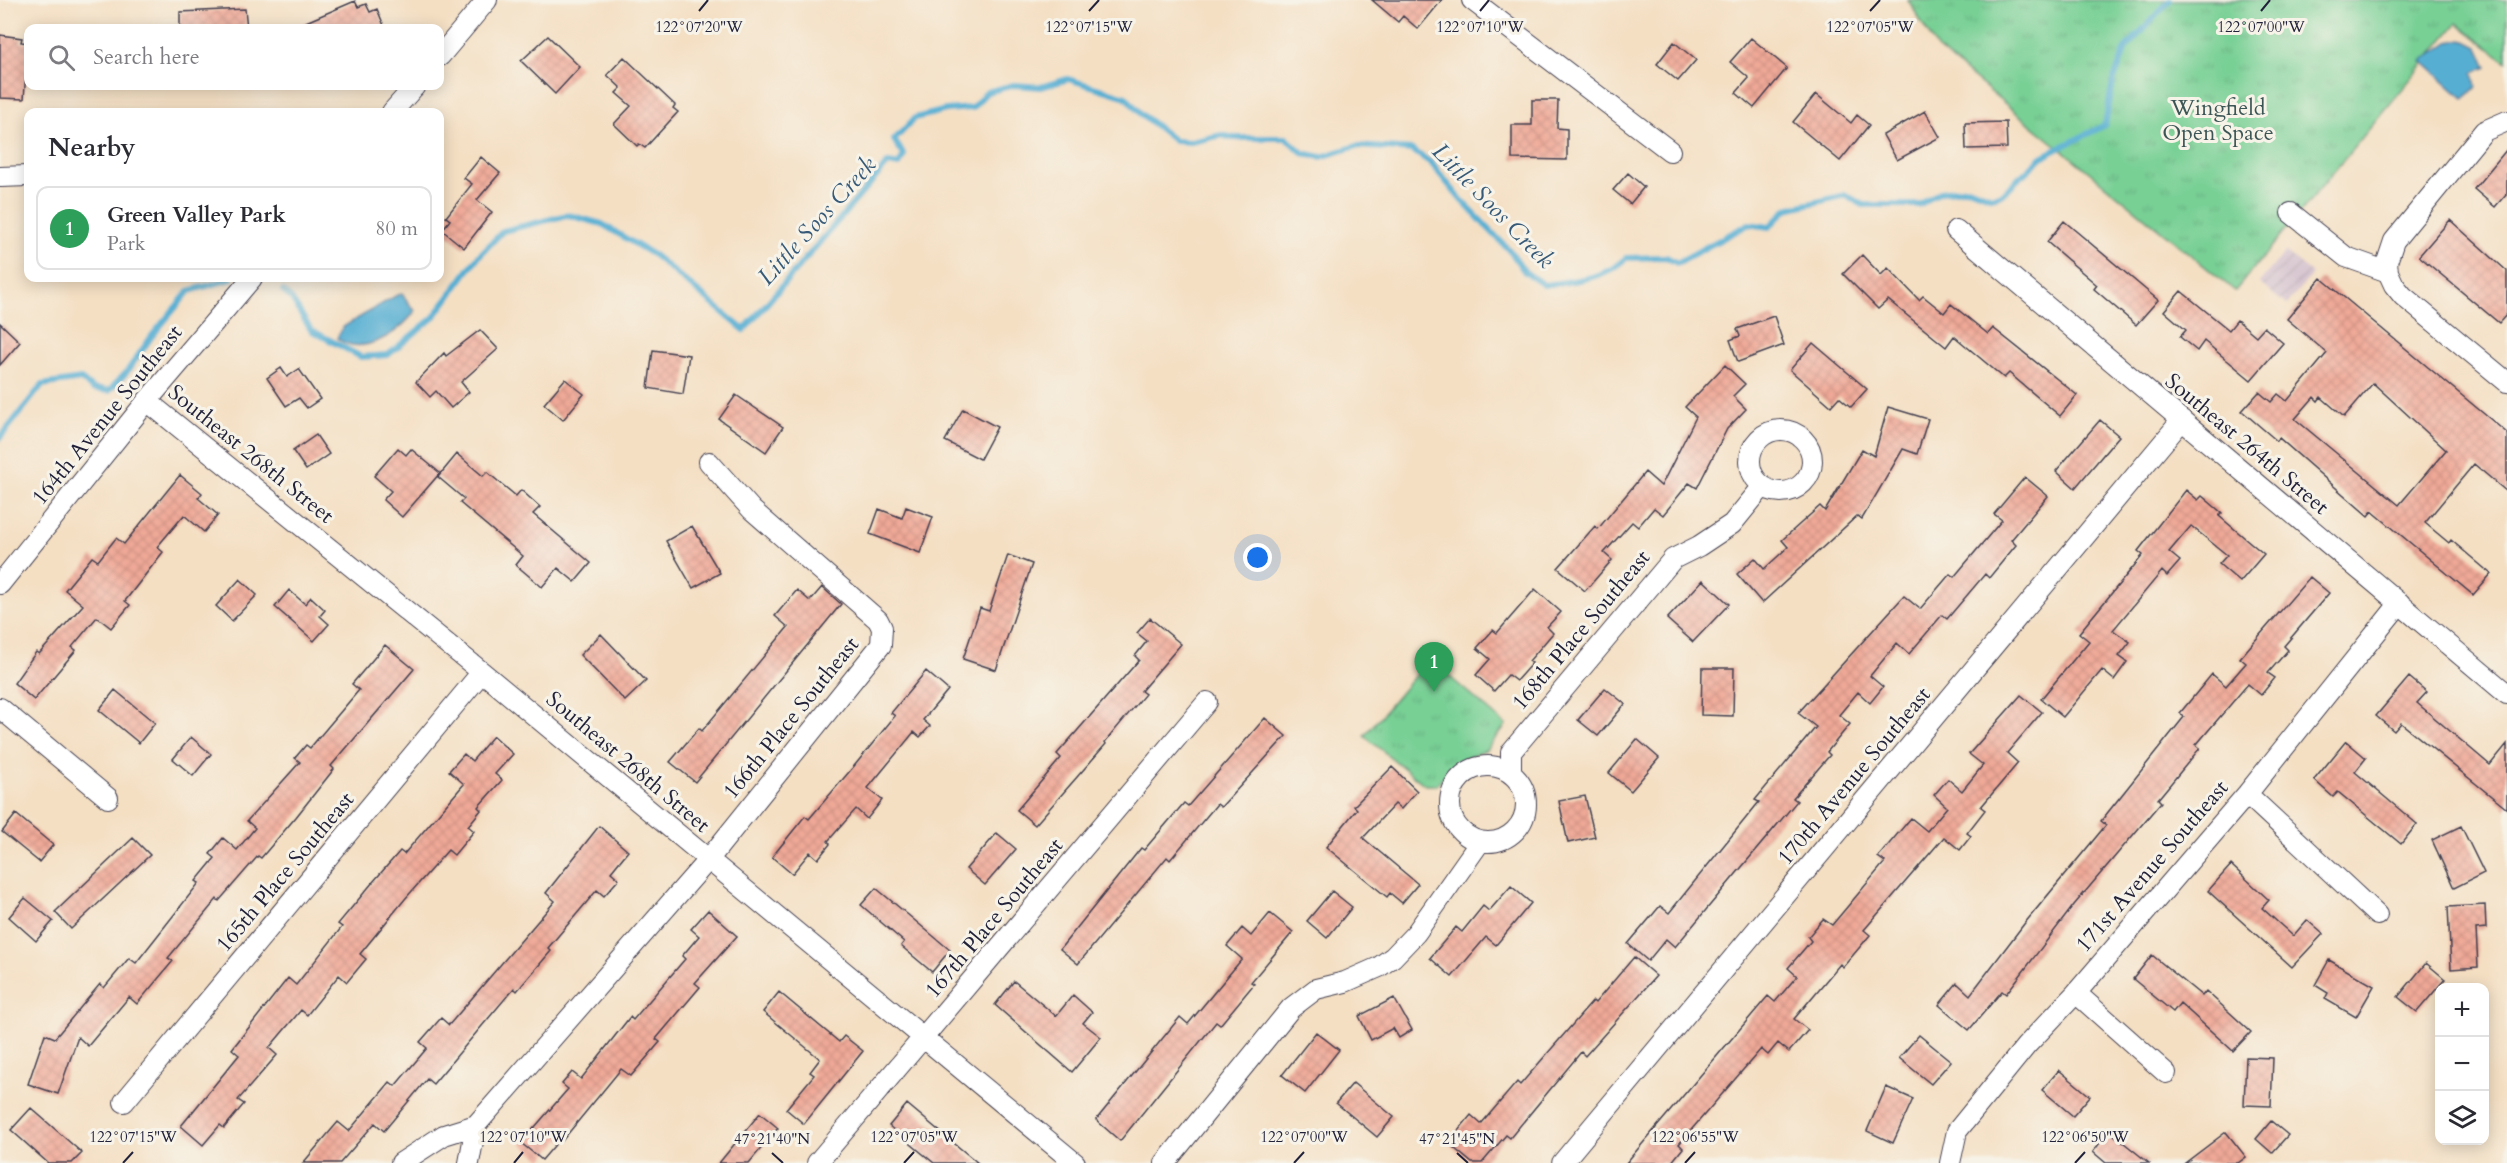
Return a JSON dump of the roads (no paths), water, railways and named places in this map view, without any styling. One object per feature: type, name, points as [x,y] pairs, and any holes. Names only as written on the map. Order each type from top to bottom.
[{"type":"street","points":[[444,51],[487,0]]},
{"type":"street","points":[[1472,0],[1670,151]]},
{"type":"street","points":[[396,108],[411,90]]},
{"type":"street","points":[[2507,121],[2484,131],[2394,241],[2387,262],[2388,272],[2394,285],[2403,296],[2507,382]]},
{"type":"street","points":[[0,177],[24,177]]},
{"type":"street","points":[[2291,213],[2346,257],[2388,272]]},
{"type":"street","name":"Southeast 264th Street","points":[[1956,230],[2507,694]]},
{"type":"street","name":"164th Avenue Southeast","points":[[0,584],[147,401],[249,282]]},
{"type":"street","name":"Southeast 268th Street","points":[[147,401],[482,672],[926,1037],[1075,1163]]},
{"type":"street","name":"170th Avenue Southeast","points":[[1562,1163],[2182,420]]},
{"type":"street","name":"166th Place Southeast","points":[[476,1125],[708,860],[881,645],[882,628],[878,620],[752,510],[709,462]]},
{"type":"street","name":"168th Place Southeast","points":[[1511,774],[1511,752],[1642,593],[1673,559],[1708,541],[1732,524],[1764,486]]},
{"type":"street","name":"171st Avenue Southeast","points":[[1950,1163],[1957,1131],[2026,1046],[2076,993],[2247,794],[2400,603]]},
{"type":"street","name":"165th Place Southeast","points":[[124,1102],[482,672]]},
{"type":"street","name":"167th Place Southeast","points":[[817,1163],[926,1037],[1206,702]]},
{"type":"street","points":[[0,708],[108,798]]},
{"type":"street","points":[[1488,766],[1511,774],[1520,783],[1525,795],[1523,820],[1516,831],[1505,839],[1480,842],[1459,829],[1450,806],[1451,794],[1465,774],[1476,768],[1488,766]]},
{"type":"street","points":[[2247,794],[2377,915]]},
{"type":"street","points":[[1165,1163],[1291,1008],[1316,989],[1345,981],[1379,967],[1393,957],[1416,933],[1480,842]]},
{"type":"street","points":[[2076,993],[2166,1073]]},
{"type":"street","points":[[401,1163],[444,1135],[476,1125],[469,1163]]},
{"type":"water","points":[[2462,39],[2478,47],[2487,67],[2473,73],[2476,87],[2464,99],[2422,61],[2449,42]]},
{"type":"water","points":[[402,294],[415,311],[390,334],[368,344],[357,345],[337,338],[343,327]]},
{"type":"waterway","name":"Little Soos Creek","points":[[283,291],[291,298],[311,330],[361,357],[388,355],[434,317],[477,258],[503,231],[568,215],[602,224],[655,256],[744,330],[888,163],[899,165],[904,155],[894,140],[915,118],[946,110],[972,108],[987,92],[1014,85],[1041,87],[1068,79],[1126,97],[1141,114],[1175,141],[1191,142],[1222,135],[1233,138],[1286,138],[1303,153],[1321,157],[1357,146],[1412,150],[1431,163],[1462,201],[1511,252],[1525,272],[1544,285],[1566,282],[1599,275],[1609,271],[1626,258],[1666,257],[1677,263],[1749,224],[1769,227],[1787,209],[1846,195],[1863,205],[1919,205],[1940,192],[1968,188],[1992,197],[2002,194],[2042,157],[2105,125],[2113,82],[2126,48],[2170,0]]},
{"type":"waterway","name":"Little Soos Creek","points":[[0,438],[42,385],[81,379],[93,389],[109,391],[126,373],[152,336],[189,291],[220,282]]},
{"type":"place","name":"Green Valley Park","points":[[1434,692]]},
{"type":"park label","name":"Wingfield Open Space","points":[[2218,120]]}]
